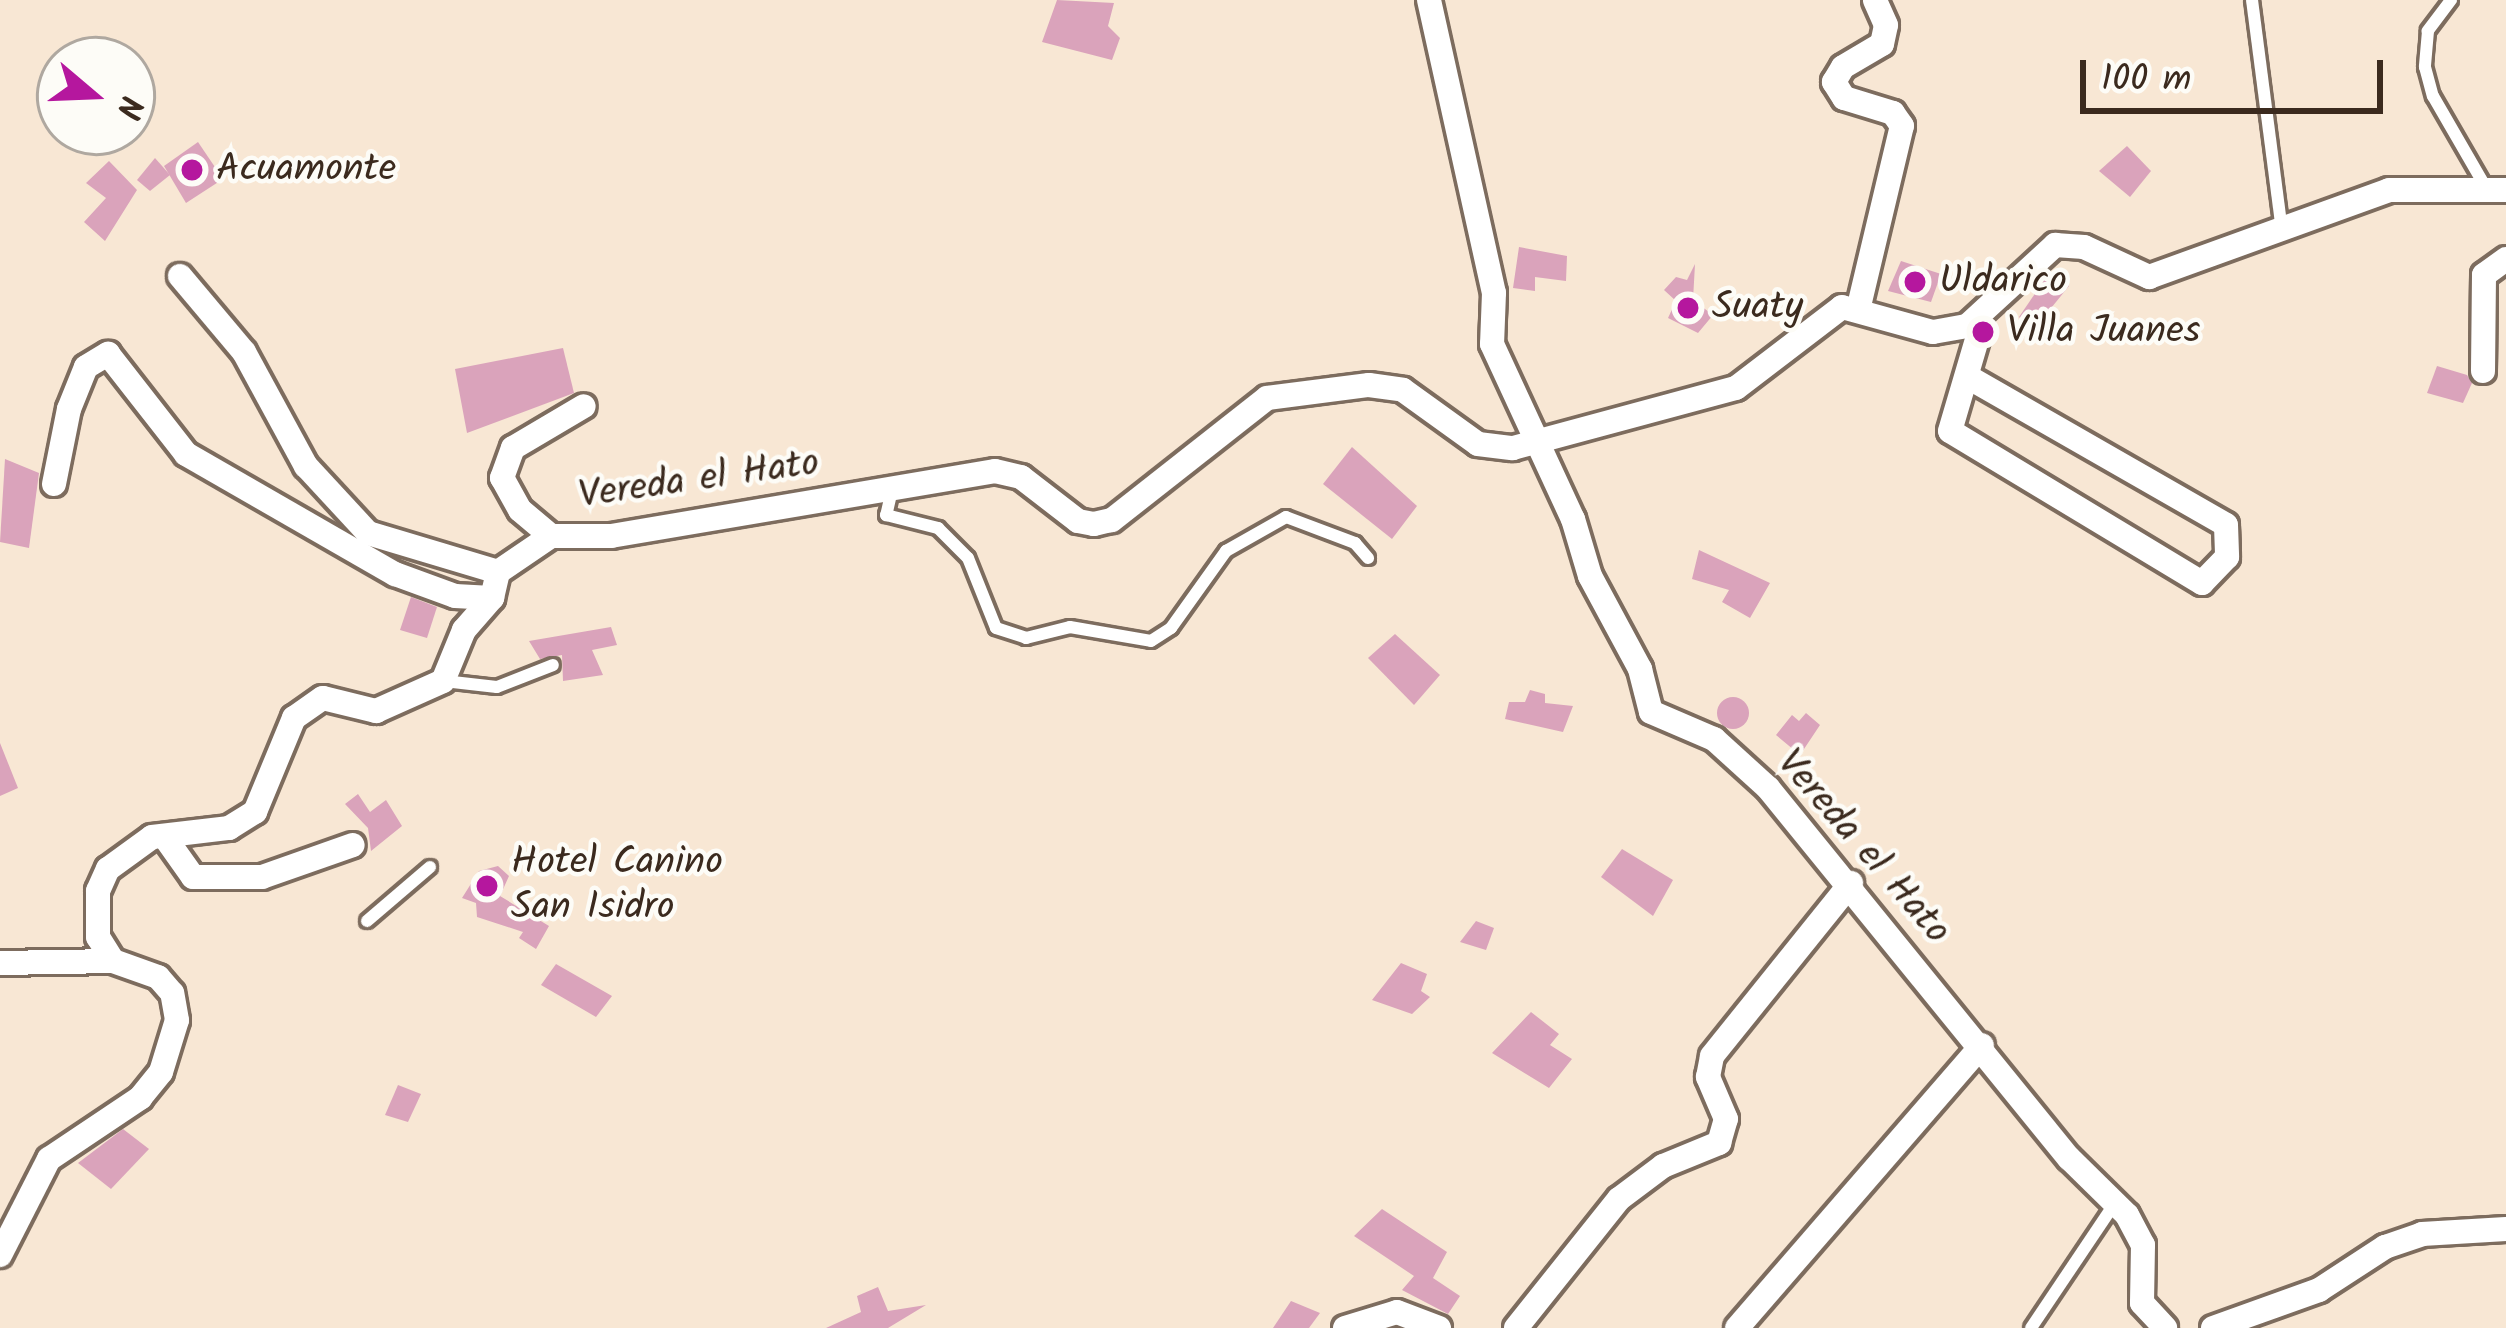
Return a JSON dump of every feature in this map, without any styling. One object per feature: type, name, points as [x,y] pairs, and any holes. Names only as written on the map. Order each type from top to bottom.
[{"type":"street","name":"Vereda el Hato","points":[[1429,0],[1494,293],[1492,344],[1532,444],[1640,669],[1651,712],[1714,739],[1850,884],[2069,1158],[2138,1228],[2146,1316],[2165,1328]]},
{"type":"street","points":[[1875,0],[1886,25],[1882,44],[1843,67],[1834,82],[1844,98],[1893,113],[1903,126],[1858,306],[1934,332],[1982,324]]},
{"type":"street","points":[[1968,376],[2226,525],[2228,556],[2202,583],[1950,431],[1982,324],[2054,245],[2084,247],[2149,278],[2402,187],[2496,188],[2506,204]]},
{"type":"street","points":[[2482,371],[2484,275],[2506,259]]},
{"type":"street","points":[[113,961],[98,937],[98,891],[128,848],[164,836],[229,828],[255,812],[294,718],[322,698],[376,711],[443,681],[464,630],[493,598],[498,572],[368,533],[306,466],[244,352],[180,276]]},
{"type":"street","name":"Vereda el Hato","points":[[498,572],[551,536],[611,536],[995,471],[1021,476],[1078,521],[1094,524],[1112,520],[1267,398],[1370,385],[1429,402],[1478,445],[1532,444],[1736,388],[1842,307],[1858,306]]},
{"type":"street","points":[[54,484],[86,367],[108,353],[186,454],[394,574],[455,596],[493,598]]},
{"type":"street","points":[[551,536],[520,510],[502,478],[513,448],[584,406]]},
{"type":"street","points":[[164,836],[193,877],[262,878],[353,845]]},
{"type":"street","points":[[1516,1328],[1619,1198],[1664,1166],[1719,1143],[1726,1118],[1708,1077],[1712,1056],[1850,884]]},
{"type":"street","points":[[0,963],[113,961],[158,977],[172,993],[177,1020],[161,1072],[140,1098],[49,1159],[0,1255]]},
{"type":"street","points":[[1737,1328],[1982,1045]]},
{"type":"street","points":[[2212,1328],[2319,1290],[2385,1247],[2422,1234],[2506,1229]]},
{"type":"street","points":[[1345,1328],[1397,1312],[1438,1328]]},
{"type":"lane","points":[[2252,0],[2282,232]]},
{"type":"lane","points":[[2450,0],[2428,31],[2425,67],[2433,97],[2496,188]]},
{"type":"lane","points":[[892,490],[886,515],[938,528],[968,558],[997,628],[1026,638],[1070,626],[1150,641],[1171,628],[1226,551],[1286,518],[1354,543],[1368,558]]},
{"type":"lane","points":[[443,681],[497,687],[553,665]]},
{"type":"lane","points":[[367,921],[430,867]]},
{"type":"lane","points":[[2031,1328],[2116,1202]]},
{"type":"building","points":[[1057,0],[1114,3],[1108,26],[1120,38],[1112,60],[1042,42]]},
{"type":"building","name":"Acuamonte","points":[[198,142],[223,179],[186,203],[164,166]]},
{"type":"building","points":[[2127,146],[2151,171],[2130,197],[2099,171]]},
{"type":"building","points":[[155,158],[170,175],[150,191],[137,180]]},
{"type":"building","points":[[109,161],[137,190],[105,241],[84,222],[106,198],[86,183]]},
{"type":"building","points":[[1519,247],[1567,256],[1566,281],[1535,277],[1535,291],[1513,288]]},
{"type":"building","name":"Uldarico","points":[[1901,261],[1941,274],[1931,302],[1888,291]]},
{"type":"building","name":"Suaty","points":[[1695,264],[1693,300],[1713,315],[1698,333],[1668,318],[1676,301],[1664,290],[1676,277],[1687,280]]},
{"type":"building","points":[[2049,273],[2069,286],[2034,329],[2019,317]]},
{"type":"building","points":[[563,348],[574,393],[467,433],[455,369]]},
{"type":"building","points":[[2437,366],[2467,375],[2472,383],[2463,403],[2427,393]]},
{"type":"building","points":[[1352,447],[1417,506],[1392,539],[1323,484]]},
{"type":"building","points":[[5,459],[39,473],[29,548],[0,542]]},
{"type":"building","points":[[1699,550],[1770,583],[1750,618],[1722,602],[1729,590],[1692,579]]},
{"type":"building","points":[[411,597],[437,607],[427,638],[400,630]]},
{"type":"building","points":[[611,627],[617,645],[592,650],[603,675],[563,681],[562,655],[540,659],[529,641]]},
{"type":"building","points":[[1395,634],[1440,675],[1414,705],[1368,658]]},
{"type":"building","points":[[1530,690],[1545,694],[1545,703],[1573,706],[1563,732],[1505,719],[1509,702],[1525,702]]},
{"type":"building","points":[[1733,697],[1744,702],[1749,713],[1744,724],[1733,729],[1722,724],[1717,713],[1722,702]]},
{"type":"building","points":[[1806,713],[1820,725],[1800,755],[1776,735],[1792,715],[1799,721]]},
{"type":"building","points":[[0,743],[18,788],[0,796]]},
{"type":"building","points":[[358,794],[370,812],[386,800],[402,826],[371,851],[368,828],[345,804]]},
{"type":"building","points":[[1622,849],[1673,880],[1653,916],[1601,877]]},
{"type":"building","name":"Hotel Canino San Isidro","points":[[498,866],[509,876],[500,896],[549,926],[536,949],[519,938],[523,932],[477,917],[476,903],[462,898],[479,871]]},
{"type":"building","points":[[1476,921],[1494,928],[1486,950],[1460,942]]},
{"type":"building","points":[[1401,963],[1427,974],[1421,991],[1430,997],[1412,1014],[1372,1000]]},
{"type":"building","points":[[556,964],[612,996],[596,1017],[541,985]]},
{"type":"building","points":[[1531,1012],[1559,1034],[1550,1045],[1572,1059],[1549,1088],[1492,1053]]},
{"type":"building","points":[[398,1085],[421,1094],[408,1122],[385,1115]]},
{"type":"building","points":[[123,1129],[149,1149],[111,1189],[78,1163]]},
{"type":"building","points":[[1382,1209],[1447,1252],[1433,1278],[1460,1296],[1448,1314],[1402,1290],[1414,1276],[1354,1236]]},
{"type":"building","points":[[878,1287],[888,1311],[926,1305],[888,1328],[826,1328],[861,1312],[857,1296]]},
{"type":"building","points":[[1291,1301],[1320,1313],[1309,1328],[1273,1328]]},
{"type":"place","name":"Acuamonte","points":[[192,170]]},
{"type":"place","name":"Uldarico","points":[[1915,282]]},
{"type":"place","name":"Suaty","points":[[1688,308]]},
{"type":"place","name":"Villa Juanes","points":[[1983,332]]},
{"type":"place","name":"Hotel Canino San Isidro","points":[[487,886]]}]
